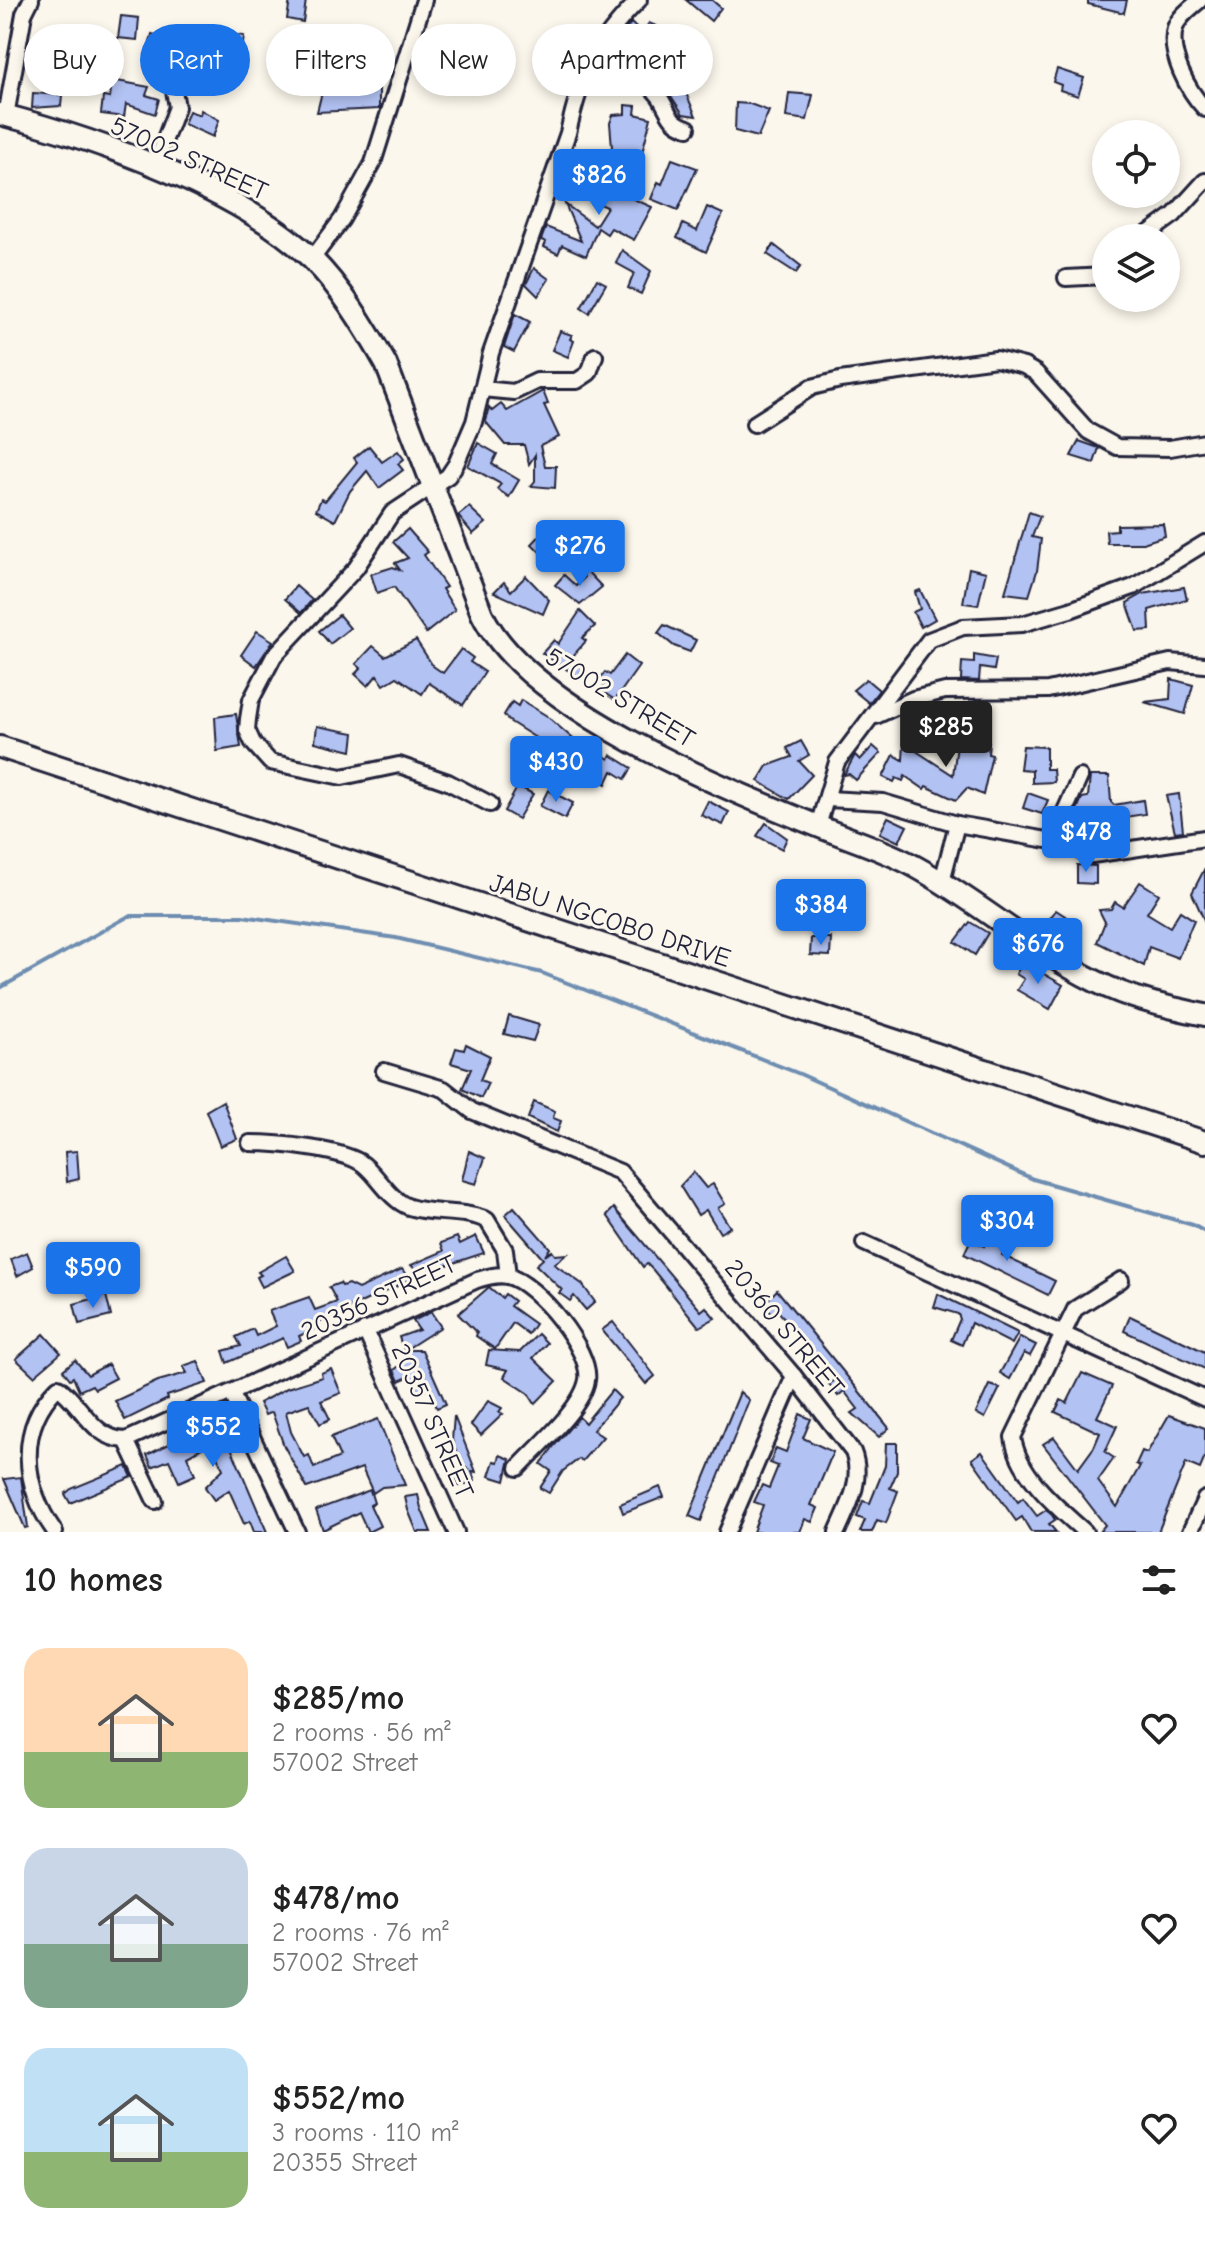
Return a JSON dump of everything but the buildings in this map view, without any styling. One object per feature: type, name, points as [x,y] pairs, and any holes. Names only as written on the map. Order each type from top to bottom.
[{"type":"street","points":[[3,115],[24,14],[31,0]]},
{"type":"street","points":[[312,259],[342,219],[373,163],[424,0]]},
{"type":"street","points":[[615,24],[639,0]]},
{"type":"street","points":[[1200,0],[1179,20],[1174,39],[1180,66],[1205,109]]},
{"type":"street","points":[[154,168],[177,107],[175,96]]},
{"type":"street","points":[[490,804],[448,782],[399,765],[342,777],[270,762],[260,754],[247,730],[251,700],[274,656],[356,568],[392,513],[448,476],[456,464],[474,422],[491,353],[568,133],[576,96]]},
{"type":"street","points":[[659,96],[672,121],[688,128]]},
{"type":"street","name":"57002 STREET","points":[[3,115],[154,168],[251,212],[312,259],[350,307],[386,364],[488,625],[520,667],[565,700],[675,764],[913,865],[1092,980],[1137,999],[1205,1015]]},
{"type":"street","points":[[1161,224],[1205,181]]},
{"type":"street","points":[[1066,278],[1092,277]]},
{"type":"street","points":[[482,389],[514,392],[537,381],[577,381],[589,373],[595,356]]},
{"type":"street","points":[[754,424],[812,387],[840,380],[996,359],[1024,366],[1036,373],[1088,431],[1117,447],[1170,448],[1205,442]]},
{"type":"street","points":[[818,826],[837,762],[919,650],[942,633],[963,627],[1022,624],[1070,610],[1133,587],[1205,543]]},
{"type":"street","points":[[872,717],[913,699],[945,691],[1048,690],[1170,662],[1205,665]]},
{"type":"street","name":"JABU NGCOBO DRIVE","points":[[0,747],[1205,1142]]},
{"type":"street","points":[[1058,842],[1068,801],[1080,777]]},
{"type":"street","points":[[828,799],[883,802],[957,824],[1058,842],[1092,855],[1205,838]]},
{"type":"street","points":[[942,881],[957,824]]},
{"type":"street","name":"20360 STREET","points":[[384,1071],[444,1089],[472,1111],[620,1172],[847,1442],[857,1461],[856,1486],[837,1532]]},
{"type":"street","points":[[250,1143],[276,1143],[351,1158],[363,1164],[407,1206],[452,1210],[487,1220],[505,1250],[508,1276],[522,1282],[544,1303],[580,1349],[587,1370],[581,1395],[518,1468]]},
{"type":"street","points":[[864,1243],[1205,1399]]},
{"type":"street","name":"20356 STREET","points":[[126,1440],[477,1280],[508,1276]]},
{"type":"street","points":[[1085,1532],[1036,1484],[1014,1447],[1013,1437],[1075,1309],[1121,1280]]},
{"type":"street","name":"20357 STREET","points":[[365,1330],[456,1532]]},
{"type":"street","points":[[727,1532],[794,1376]]},
{"type":"street","points":[[55,1532],[32,1491],[28,1448],[38,1412],[60,1387],[94,1427],[112,1438],[126,1440],[155,1501]]},
{"type":"street","points":[[232,1394],[297,1532]]},
{"type":"street","points":[[1190,1532],[1205,1499]]},
{"type":"waterway","points":[[0,988],[129,916],[242,916],[396,938],[542,973],[800,1074],[1033,1179],[1193,1225],[1205,1232]]}]
